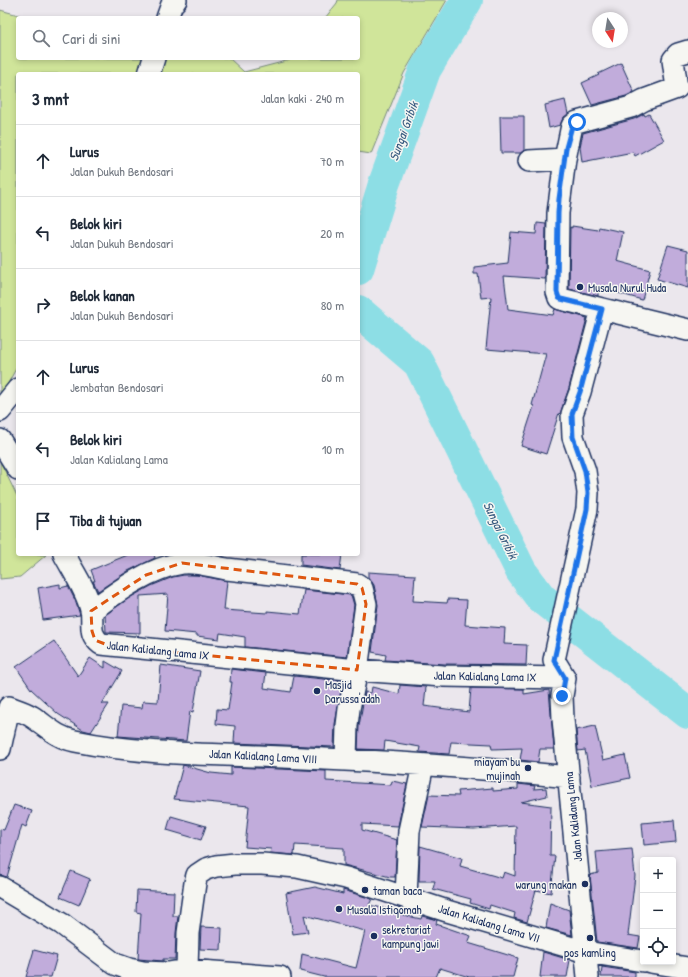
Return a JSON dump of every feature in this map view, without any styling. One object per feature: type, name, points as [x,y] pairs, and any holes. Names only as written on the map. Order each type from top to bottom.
[{"type":"street","points":[[168,16],[176,0]]},
{"type":"street","points":[[688,51],[678,54],[673,60],[682,88],[644,100],[631,107],[577,122],[572,126],[564,159],[558,206],[558,296],[561,299],[688,330]]},
{"type":"street","points":[[150,72],[153,60]]},
{"type":"street","points":[[529,161],[564,159]]},
{"type":"street","points":[[565,678],[554,660],[587,509],[588,493],[585,471],[573,437],[572,414],[580,392],[602,309]]},
{"type":"street","points":[[0,411],[16,391]]},
{"type":"street","points":[[0,440],[16,466]]},
{"type":"street","points":[[65,556],[92,611],[110,597],[146,576],[182,558],[193,563],[223,568],[357,584],[362,588],[366,604],[357,670],[347,725],[346,760]]},
{"type":"street","name":"Jalan Kalialang Lama IX","points":[[92,611],[92,631],[95,640],[101,644],[357,670],[443,676],[565,678]]},
{"type":"street","name":"Jalan Kalialang Lama","points":[[565,678],[562,696],[563,719],[588,977]]},
{"type":"street","name":"Jalan Kalialang Lama VIII","points":[[0,749],[4,706],[21,711],[32,717],[53,733],[73,741],[127,750],[346,760],[569,777]]},
{"type":"street","points":[[406,897],[409,831],[423,766]]},
{"type":"street","name":"Jalan Kalialang Lama VII","points":[[174,973],[188,933],[197,875],[210,868],[235,864],[297,867],[346,878],[586,952],[640,961]]},
{"type":"street","points":[[0,887],[62,924],[115,964],[143,972],[280,977]]},
{"type":"street","points":[[669,965],[688,968]]},
{"type":"highlighted area","points":[[182,563],[357,584],[362,588],[366,604],[357,670],[110,646],[95,640],[92,631],[91,611],[146,575]]},
{"type":"green space","points":[[338,0],[447,0],[404,73],[371,154],[360,152],[360,72],[244,72],[290,60],[360,60],[360,16],[327,16]]},
{"type":"green space","points":[[0,10],[22,16],[16,16],[16,60],[231,60],[244,72],[16,72],[16,369],[0,398]]},
{"type":"green space","points":[[0,461],[16,494],[16,556],[45,556],[20,577],[0,579]]},
{"type":"building","points":[[621,63],[634,92],[626,96],[592,105],[582,83]]},
{"type":"building","points":[[565,100],[568,114],[564,117],[560,125],[549,128],[545,105]]},
{"type":"building","points":[[644,114],[645,116],[649,114],[664,140],[635,156],[633,152],[582,162],[580,147],[583,133],[634,119]]},
{"type":"building","points":[[500,116],[524,116],[524,150],[521,153],[501,153]]},
{"type":"building","points":[[537,223],[546,224],[545,279],[504,276],[508,309],[553,315],[555,309],[587,318],[569,388],[560,414],[559,413],[546,454],[521,446],[534,406],[532,405],[546,354],[486,349],[491,297],[481,298],[478,274],[474,274],[474,267],[508,263],[511,232],[536,234]]},
{"type":"building","points":[[572,226],[598,230],[599,227],[623,232],[617,261],[650,270],[642,300],[598,287],[598,296],[569,289],[570,227],[572,228]]},
{"type":"building","points":[[668,245],[688,250],[688,288],[657,279]]},
{"type":"building","points":[[125,556],[154,556],[155,558],[128,571],[98,591],[93,581],[95,581],[91,570]]},
{"type":"building","points":[[301,556],[342,556],[340,570],[301,565]]},
{"type":"building","points":[[368,572],[415,575],[413,601],[447,603],[448,599],[467,600],[465,625],[505,628],[504,644],[527,645],[526,665],[444,664],[385,660],[386,655],[372,652],[378,605],[374,585],[368,577]]},
{"type":"building","points":[[197,575],[227,581],[224,610],[267,613],[267,611],[300,614],[304,590],[351,595],[354,605],[347,657],[245,647],[245,637],[220,633],[219,639],[197,636],[197,634],[165,631],[168,594],[140,596],[140,633],[106,632],[105,615],[129,598],[151,586],[173,577]]},
{"type":"building","points":[[60,584],[60,588],[68,586],[80,615],[43,620],[38,588]]},
{"type":"building","points":[[54,641],[78,676],[90,658],[105,668],[105,661],[122,671],[102,704],[109,704],[91,732],[83,730],[58,714],[31,689],[16,667]]},
{"type":"building","points":[[161,665],[200,671],[193,712],[190,711],[186,741],[118,736],[121,706],[142,708],[143,701],[158,702]]},
{"type":"building","points":[[231,669],[266,673],[264,688],[291,692],[294,676],[343,681],[335,724],[334,747],[234,743],[235,726],[216,724],[217,709],[228,710],[232,682],[230,682]]},
{"type":"building","points":[[400,685],[426,687],[424,706],[469,712],[471,688],[524,689],[524,694],[549,690],[554,749],[540,749],[538,762],[520,760],[522,748],[492,749],[491,744],[451,742],[449,754],[419,752],[420,747],[385,741],[384,750],[358,749],[359,726],[365,692],[371,693],[372,687],[399,694]]},
{"type":"building","points":[[595,726],[603,760],[625,755],[630,778],[592,786],[585,750],[578,751],[576,730]]},
{"type":"building","points":[[183,765],[211,773],[231,775],[231,767],[326,771],[326,781],[391,785],[392,781],[407,784],[398,826],[362,824],[362,830],[397,840],[395,877],[344,865],[344,848],[295,845],[294,855],[270,853],[271,849],[245,847],[249,806],[174,799]]},
{"type":"building","points":[[518,784],[535,786],[534,789],[546,788],[547,796],[521,802],[551,806],[550,856],[555,856],[551,893],[536,890],[527,922],[514,918],[515,913],[490,905],[489,909],[470,903],[471,899],[433,889],[435,881],[419,881],[420,846],[462,858],[460,866],[502,878],[504,872],[515,876],[516,826],[474,829],[422,827],[429,795],[459,796],[458,791],[493,788],[493,791],[518,789]]},
{"type":"building","points":[[14,805],[32,811],[26,827],[22,825],[7,877],[0,875],[0,829],[4,830]]},
{"type":"building","points":[[171,816],[206,826],[201,840],[167,830]]},
{"type":"building","points":[[674,820],[676,842],[644,845],[642,823]]},
{"type":"building","points":[[632,849],[635,876],[628,935],[640,937],[638,948],[597,942],[590,875],[598,873],[596,852]]},
{"type":"building","points":[[71,871],[90,879],[79,905],[60,897]]},
{"type":"building","points":[[315,887],[343,894],[343,890],[372,899],[369,905],[391,910],[390,912],[421,919],[422,916],[437,920],[436,924],[471,936],[468,943],[518,958],[513,977],[469,977],[440,968],[436,977],[324,977],[300,971],[302,954],[356,968],[365,931],[304,915],[308,932],[293,934],[286,893]]},
{"type":"building","points":[[137,890],[174,892],[173,916],[178,916],[175,959],[163,959],[163,961],[138,959],[141,913],[136,912]]},
{"type":"building","points":[[550,903],[569,910],[572,935],[546,928]]},
{"type":"building","points":[[201,927],[222,928],[221,950],[200,949]]},
{"type":"building","points":[[34,950],[57,956],[51,977],[26,977]]},
{"type":"building","points":[[543,952],[570,960],[567,977],[540,977]]},
{"type":"building","points":[[602,967],[635,972],[635,977],[601,977]]},
{"type":"waterway","name":"Sungai Gribik","points":[[360,262],[384,184],[425,70],[467,0]]},
{"type":"waterway","name":"Sungai Gribik","points":[[360,313],[419,363],[521,571],[541,598],[688,713]]},
{"type":"place","name":"Musala Nurul Huda","points":[[580,287]]},
{"type":"place","name":"Masjid Darussa'adah","points":[[317,691]]},
{"type":"place","name":"miayam bu mujinah","points":[[528,768]]},
{"type":"place","name":"warung makan","points":[[585,884]]},
{"type":"place","name":"taman baca","points":[[365,890]]},
{"type":"place","name":"Musala Istiqomah","points":[[339,909]]},
{"type":"place","name":"sekretariat kampung jawi","points":[[374,936]]},
{"type":"place","name":"pos kamling","points":[[590,938]]},
{"type":"route","points":[[562,696],[565,678],[554,660],[587,509],[588,493],[585,471],[573,437],[572,414],[580,392],[602,309],[561,299],[559,298],[557,292],[559,199],[566,148],[572,126],[577,122]]}]
